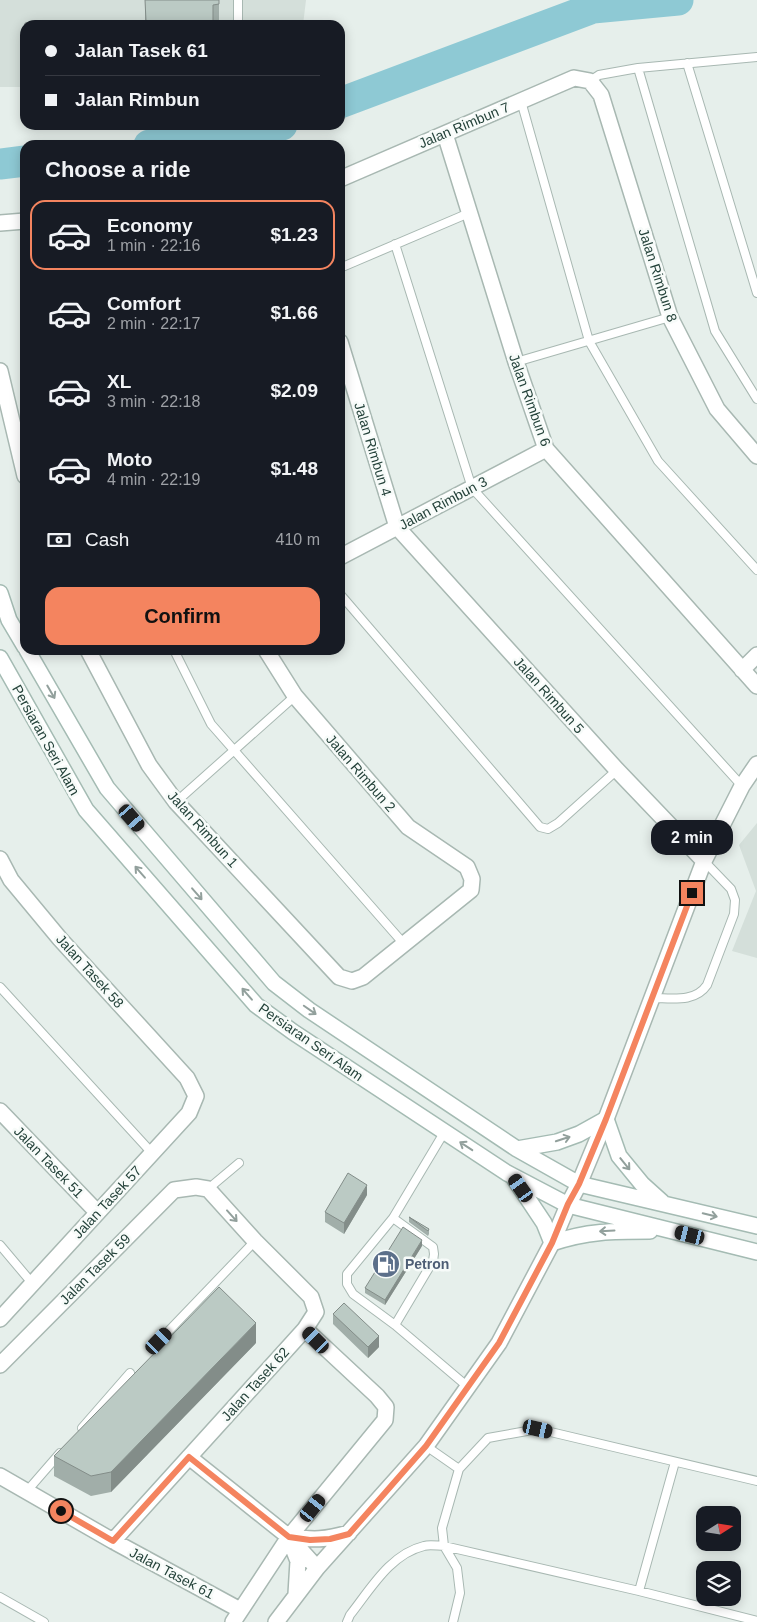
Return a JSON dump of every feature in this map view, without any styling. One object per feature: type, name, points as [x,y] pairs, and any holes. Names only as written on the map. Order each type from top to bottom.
[{"type":"street","name":"Jalan Rimbun 7","points":[[345,177],[574,78],[590,81]]},
{"type":"street","name":"Jalan Rimbun 8","points":[[590,81],[601,95],[670,317],[717,409],[757,456]]},
{"type":"street","name":"Jalan Rimbun 6","points":[[445,134],[516,362],[546,449],[757,686]]},
{"type":"street","points":[[0,223],[20,221]]},
{"type":"street","name":"Jalan Rimbun 4","points":[[345,358],[397,527]]},
{"type":"street","points":[[0,371],[20,455]]},
{"type":"street","name":"Jalan Rimbun 3","points":[[345,554],[546,449]]},
{"type":"street","name":"Jalan Rimbun 5","points":[[397,527],[617,770],[704,861]]},
{"type":"street","name":"Persiaran Seri Alam","points":[[0,594],[10,620],[20,638]]},
{"type":"street","name":"Persiaran Seri Alam","points":[[30,655],[107,788],[274,983],[308,1010],[518,1149],[579,1184],[757,1226]]},
{"type":"street","name":"Jalan Rimbun 1","points":[[91,655],[149,765],[176,802],[340,977],[352,981],[363,977],[404,944]]},
{"type":"street","name":"Jalan Rimbun 2","points":[[269,655],[294,696],[408,827],[466,867],[472,879],[471,890],[404,944]]},
{"type":"street","points":[[742,670],[757,655]]},
{"type":"street","name":"Persiaran Seri Alam","points":[[0,658],[86,810],[256,1005],[293,1032],[512,1175],[568,1204],[757,1252]]},
{"type":"street","points":[[276,1622],[317,1568],[426,1446],[499,1343],[552,1243],[568,1204],[579,1184],[606,1119],[704,861],[742,786],[757,764]]},
{"type":"street","name":"Jalan Tasek 58","points":[[0,859],[11,880],[60,939],[187,1078]]},
{"type":"street","name":"Jalan Tasek 57","points":[[0,1319],[189,1113],[196,1096],[187,1078]]},
{"type":"street","name":"Jalan Tasek 51","points":[[0,1111],[97,1212]]},
{"type":"street","points":[[518,1149],[557,1142],[579,1134],[606,1119]]},
{"type":"street","points":[[606,1119],[619,1156],[642,1184],[663,1203]]},
{"type":"street","points":[[512,1175],[540,1216],[552,1243]]},
{"type":"street","name":"Jalan Tasek 62","points":[[113,1541],[305,1328],[316,1312],[311,1297],[202,1188]]},
{"type":"street","name":"Jalan Tasek 59","points":[[0,1365],[174,1190],[202,1188]]},
{"type":"street","points":[[552,1243],[582,1234],[606,1231],[673,1231]]},
{"type":"street","points":[[236,1616],[289,1537],[385,1420],[386,1407],[377,1396],[305,1328]]},
{"type":"street","points":[[189,1457],[289,1537],[317,1568]]},
{"type":"street","name":"Jalan Tasek 61","points":[[0,1476],[113,1541],[236,1616]]},
{"type":"street","points":[[289,1537],[310,1540],[330,1539],[349,1534]]},
{"type":"street","points":[[289,1537],[298,1561],[296,1595]]},
{"type":"lane","points":[[238,0],[238,20]]},
{"type":"lane","points":[[590,81],[599,75],[638,68],[757,57]]},
{"type":"lane","points":[[687,63],[757,293]]},
{"type":"lane","points":[[638,68],[715,331],[757,400]]},
{"type":"lane","points":[[521,101],[589,341],[658,460],[757,570]]},
{"type":"lane","points":[[345,266],[469,212]]},
{"type":"lane","points":[[395,244],[472,488],[742,786]]},
{"type":"lane","points":[[516,362],[670,317]]},
{"type":"lane","points":[[345,600],[540,827],[548,829],[558,823],[617,770]]},
{"type":"lane","points":[[177,655],[212,724],[404,944]]},
{"type":"lane","points":[[176,802],[294,696]]},
{"type":"lane","points":[[652,998],[692,997],[702,993],[734,914],[735,900],[731,890],[704,861]]},
{"type":"lane","points":[[0,988],[152,1153]]},
{"type":"lane","points":[[445,1132],[393,1218],[347,1274],[347,1284],[353,1294],[395,1325],[468,1387]]},
{"type":"lane","points":[[202,1188],[239,1163]]},
{"type":"lane","points":[[393,1218],[433,1247],[434,1254],[433,1261],[395,1325]]},
{"type":"lane","points":[[159,1341],[255,1241]]},
{"type":"lane","points":[[0,1245],[32,1283]]},
{"type":"lane","points":[[78,1432],[130,1372]]},
{"type":"lane","points":[[453,1622],[460,1593],[457,1568],[444,1546],[442,1528],[459,1469],[488,1438],[538,1429],[757,1481]]},
{"type":"lane","points":[[426,1446],[459,1469]]},
{"type":"lane","points":[[26,1491],[65,1447]]},
{"type":"lane","points":[[639,1591],[675,1462]]},
{"type":"lane","points":[[347,1622],[350,1615],[392,1563],[425,1545],[444,1546],[639,1591],[757,1621]]},
{"type":"lane","points":[[0,1597],[44,1622]]},
{"type":"shaded area","points":[[0,0],[306,0],[304,20],[20,20],[20,87],[0,87]]},
{"type":"shaded area","points":[[757,823],[757,958],[732,951],[756,891],[739,845]]},
{"type":"building","points":[[145,0],[219,0],[219,4],[213,5],[213,20],[146,20]]},
{"type":"building","points":[[348,1173],[367,1185],[344,1223],[325,1212]]},
{"type":"building","points":[[409,1217],[429,1229],[428,1231]]},
{"type":"building","points":[[403,1227],[422,1240],[385,1300],[365,1288]]},
{"type":"building","points":[[219,1287],[256,1323],[111,1472],[91,1476],[54,1456]]},
{"type":"building","points":[[344,1303],[379,1336],[368,1347],[333,1314]]},
{"type":"waterway","points":[[345,101],[593,8],[678,0]]},
{"type":"waterway","points":[[187,140],[263,130]]},
{"type":"waterway","points":[[0,164],[20,162]]},
{"type":"place","name":"Petron","points":[[386,1264]]},
{"type":"route","points":[[61,1511],[113,1541],[189,1457],[289,1537],[310,1540],[330,1539],[349,1534],[426,1446],[499,1343],[552,1243],[568,1204],[579,1184],[606,1119],[692,893]]}]
